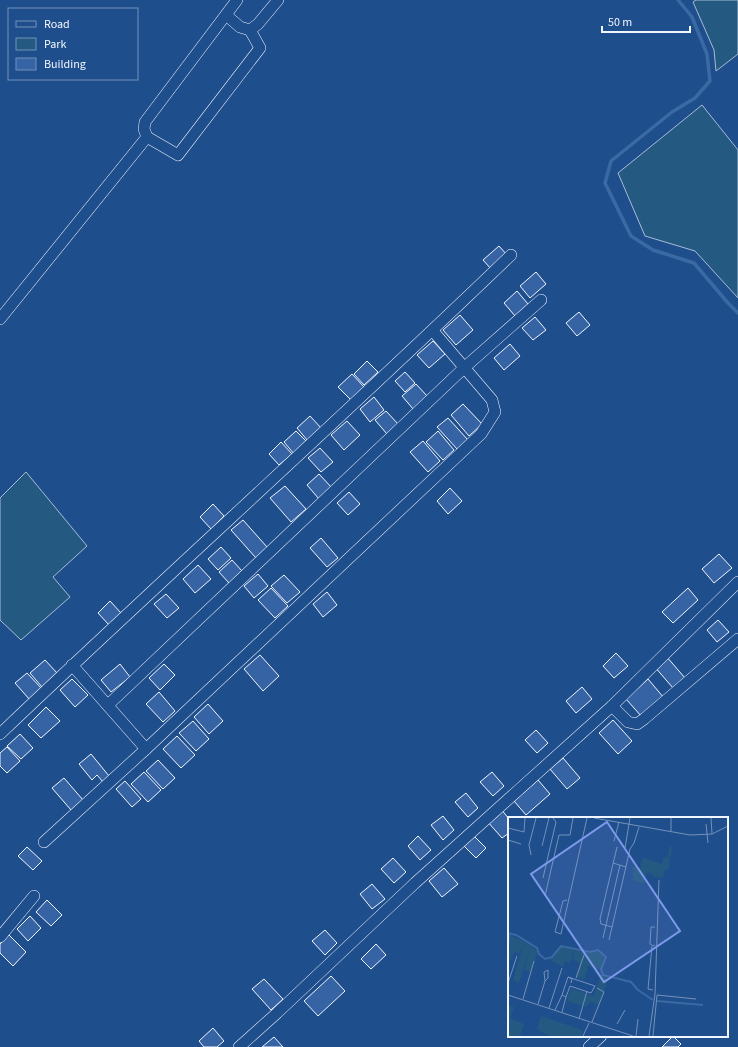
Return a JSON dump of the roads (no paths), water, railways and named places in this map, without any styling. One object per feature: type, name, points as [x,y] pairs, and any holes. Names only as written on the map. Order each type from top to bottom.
[{"type":"street","points":[[226,15],[240,27],[250,30],[260,48],[178,155],[147,137],[144,129],[145,122],[237,0]]},
{"type":"street","points":[[250,30],[258,24],[278,0]]},
{"type":"street","points":[[0,319],[147,137]]},
{"type":"street","points":[[0,734],[72,665],[433,331],[511,255]]},
{"type":"street","points":[[108,705],[465,367],[541,300]]},
{"type":"street","points":[[44,842],[146,749],[481,434],[495,412],[492,400],[433,331]]},
{"type":"street","points":[[239,1047],[415,883],[612,706],[738,582]]},
{"type":"street","points":[[612,706],[628,722],[637,724],[738,639]]},
{"type":"street","points":[[72,665],[146,749]]},
{"type":"street","points":[[0,937],[34,896]]},
{"type":"street","points":[[589,1047],[600,1037]]},
{"type":"waterway","points":[[678,0],[692,17],[707,54],[710,81],[695,98],[672,112],[611,161],[605,183],[631,236],[653,250],[694,263],[738,313]]}]
